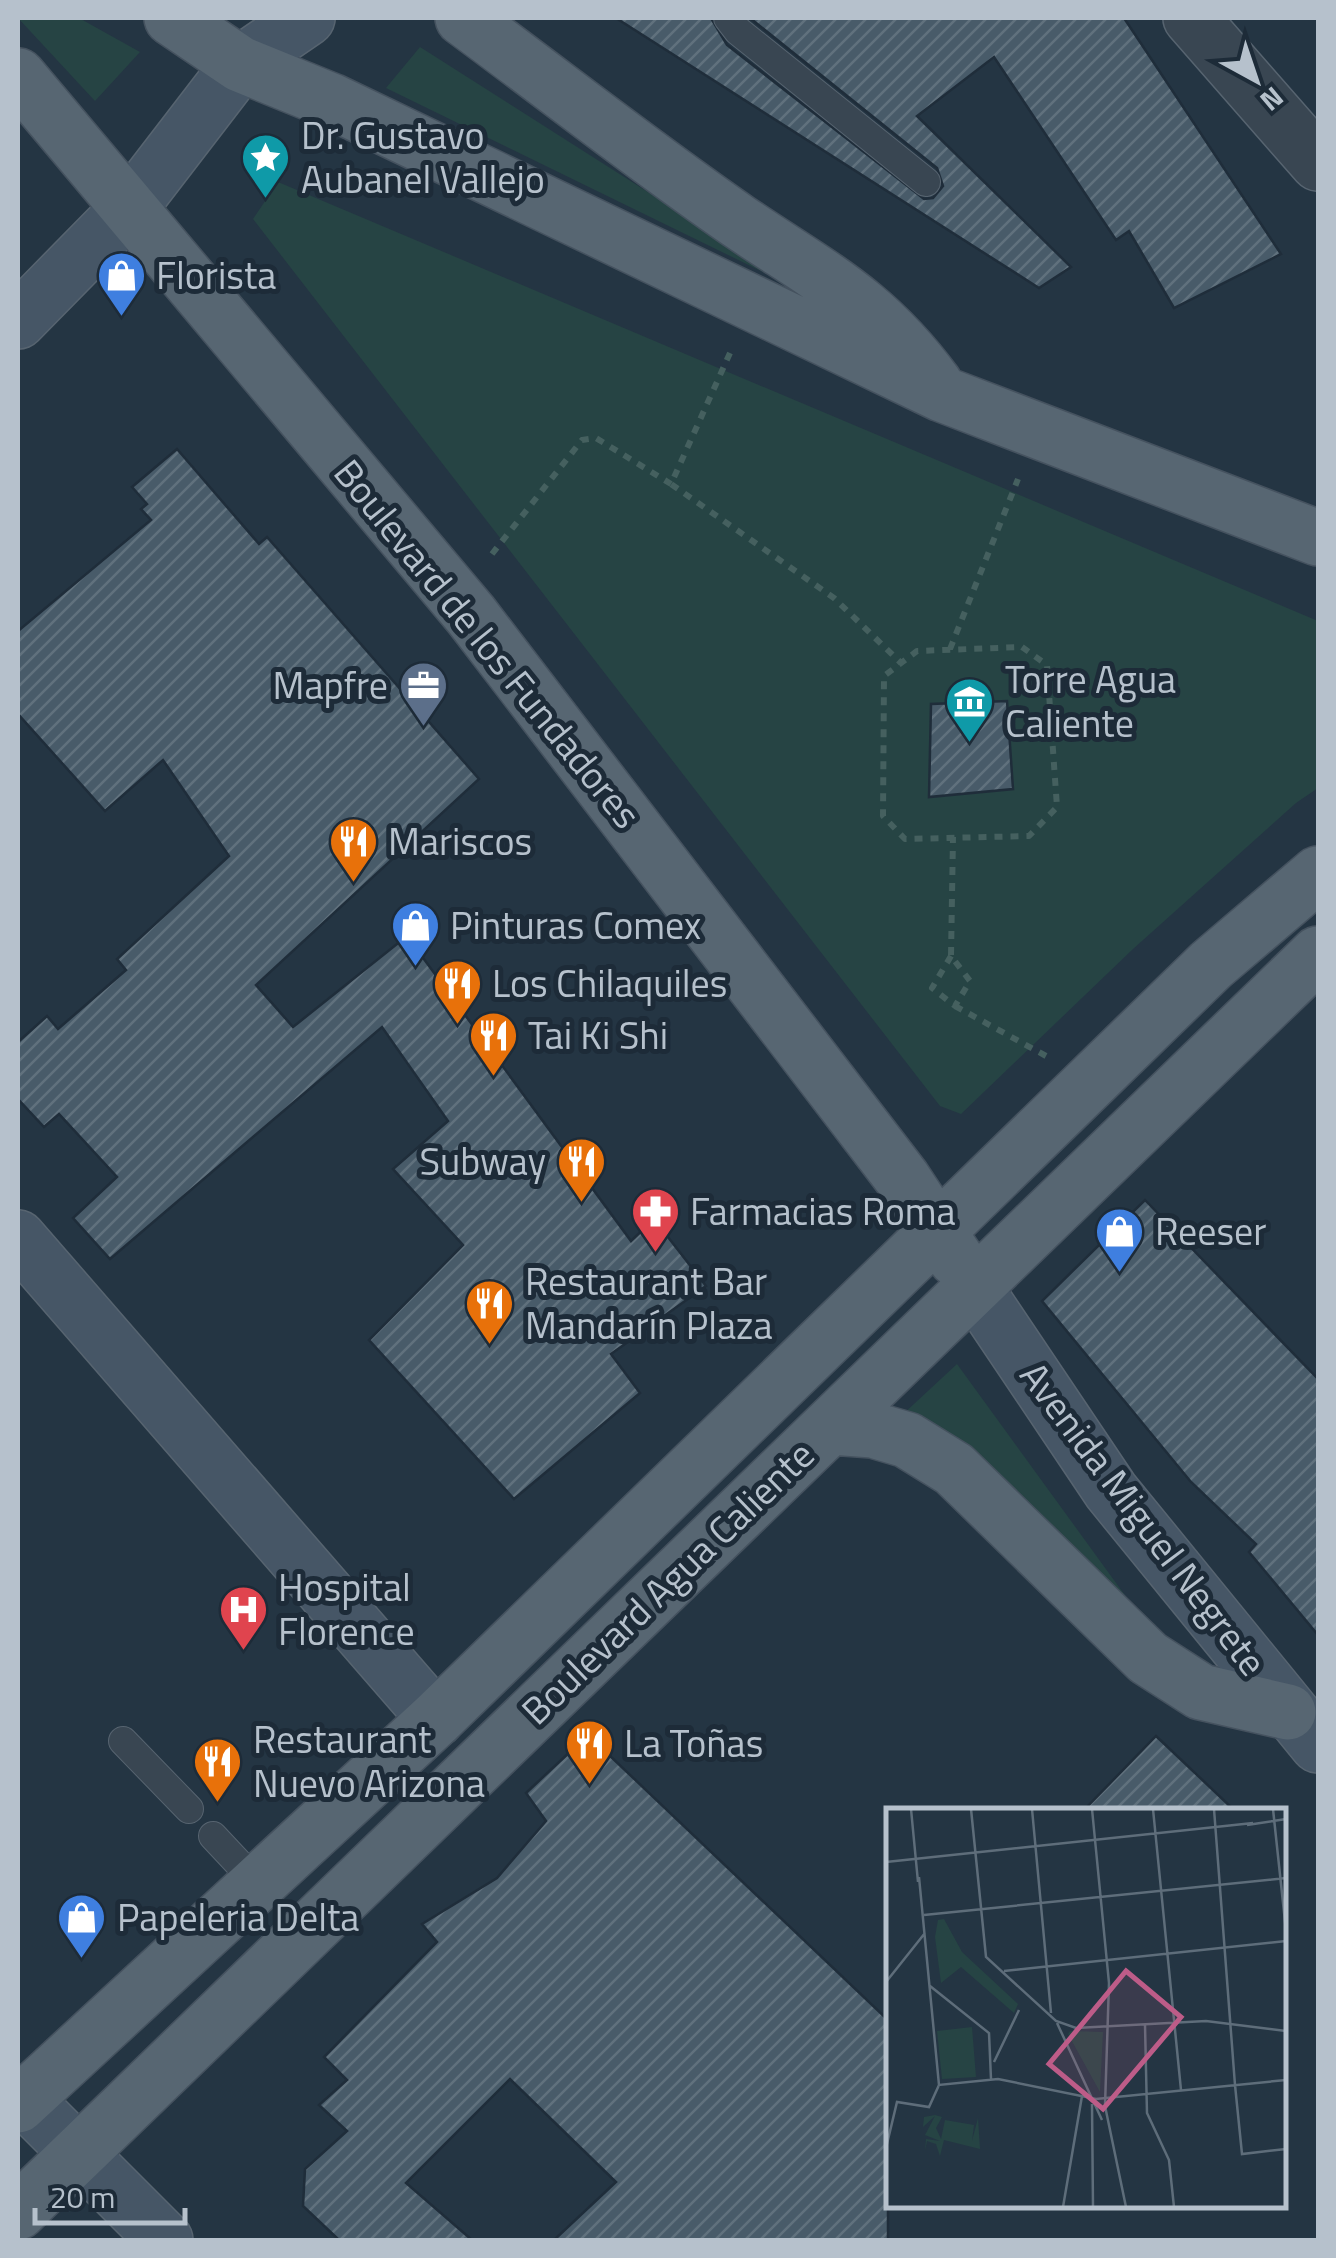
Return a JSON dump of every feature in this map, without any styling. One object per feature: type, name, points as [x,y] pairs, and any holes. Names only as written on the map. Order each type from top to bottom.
[{"type":"main road","points":[[172,18],[240,64],[330,102],[942,394],[1318,538]]},
{"type":"main road","points":[[18,321],[130,207],[240,64],[308,18]]},
{"type":"main road","points":[[463,18],[737,220],[853,294],[906,344],[942,394]]},
{"type":"main road","name":"Boulevard de los Fundadores","points":[[18,76],[471,615],[903,1178],[974,1288]]},
{"type":"main road","name":"Boulevard Agua Caliente","points":[[20,2099],[436,1719],[936,1228],[1211,965],[1318,874]]},
{"type":"main road","name":"Boulevard Agua Caliente","points":[[18,2212],[1318,954]]},
{"type":"main road","points":[[18,1238],[436,1719]]},
{"type":"main road","name":"Avenida Miguel Negrete","points":[[974,1288],[1112,1491],[1303,1729]]},
{"type":"main road","points":[[831,1427],[872,1430],[908,1440],[954,1469],[1148,1658],[1201,1692],[1303,1729]]},
{"type":"main road","points":[[20,2099],[165,2240]]},
{"type":"street","points":[[1191,18],[1318,163]]},
{"type":"lane","points":[[728,18],[738,32],[926,182]]},
{"type":"lane","points":[[123,1742],[190,1809]]},
{"type":"lane","points":[[213,1836],[257,1883]]},
{"type":"path","points":[[671,484],[730,353]]},
{"type":"path","points":[[492,554],[582,440],[596,438],[671,484],[834,598],[902,663]]},
{"type":"path","points":[[950,649],[1020,474]]},
{"type":"path","points":[[1022,647],[1047,665],[1057,807],[1029,836],[906,839],[883,816],[884,676],[917,651],[950,649],[1022,647]]},
{"type":"path","points":[[952,837],[951,956],[932,988],[955,1006],[1047,1057]]},
{"type":"path","points":[[951,956],[970,981],[955,1006]]},
{"type":"green space","points":[[18,18],[79,18],[140,52],[95,101]]},
{"type":"green space","points":[[420,47],[808,294],[386,88]]},
{"type":"green space","points":[[278,182],[1318,621],[1318,788],[1296,803],[1133,949],[961,1114],[940,1106],[253,219]]},
{"type":"green space","points":[[957,1364],[1156,1638],[901,1416]]},
{"type":"building","points":[[616,18],[711,18],[727,45],[924,199],[933,198],[943,186],[937,168],[750,18],[1124,18],[1281,254],[1174,308],[1129,231],[1116,240],[994,57],[917,116],[1071,267],[1039,288]]},
{"type":"building","points":[[177,449],[259,544],[267,537],[479,779],[256,985],[293,1027],[407,936],[631,1241],[654,1219],[706,1286],[611,1354],[640,1393],[514,1499],[369,1340],[463,1245],[393,1169],[448,1121],[382,1027],[110,1259],[73,1218],[117,1177],[59,1114],[44,1127],[18,1099],[18,1042],[47,1016],[58,1029],[126,970],[117,959],[229,856],[163,760],[105,811],[18,714],[18,631],[151,520],[141,509],[147,504],[132,487]]},
{"type":"building","name":"Torre Agua Caliente","points":[[1007,701],[1013,789],[929,797],[931,704]]},
{"type":"building","points":[[1145,1200],[1318,1379],[1318,1635],[1249,1552],[1256,1544],[1191,1482],[1042,1301]]},
{"type":"building","points":[[588,1735],[886,2018],[888,2240],[554,2240],[616,2182],[510,2079],[406,2183],[472,2240],[339,2240],[303,2206],[305,2169],[347,2131],[319,2105],[347,2080],[324,2057],[437,1942],[422,1924],[497,1878],[546,1821],[526,1793]]},
{"type":"building","points":[[1156,1736],[1232,1808],[1086,1808]]},
{"type":"place","name":"Dr. Gustavo Aubanel Vallejo","points":[[266,200]]},
{"type":"place","name":"Florista","points":[[121,318]]},
{"type":"place","name":"Mapfre","points":[[423,728]]},
{"type":"place","name":"Torre Agua Caliente","points":[[970,744]]},
{"type":"place","name":"Mariscos","points":[[353,884]]},
{"type":"place","name":"Pinturas Comex","points":[[415,968]]},
{"type":"place","name":"Los Chilaquiles","points":[[457,1026]]},
{"type":"place","name":"Tai Ki Shi","points":[[493,1078]]},
{"type":"place","name":"Subway","points":[[581,1204]]},
{"type":"place","name":"Farmacias Roma","points":[[655,1254]]},
{"type":"place","name":"Reeser","points":[[1120,1274]]},
{"type":"place","name":"Restaurant Bar Mandarín Plaza","points":[[490,1346]]},
{"type":"place","name":"Hospital Florence","points":[[243,1652]]},
{"type":"place","name":"La Toñas","points":[[589,1786]]},
{"type":"place","name":"Restaurant Nuevo Arizona","points":[[218,1804]]},
{"type":"place","name":"Papeleria Delta","points":[[82,1960]]}]
